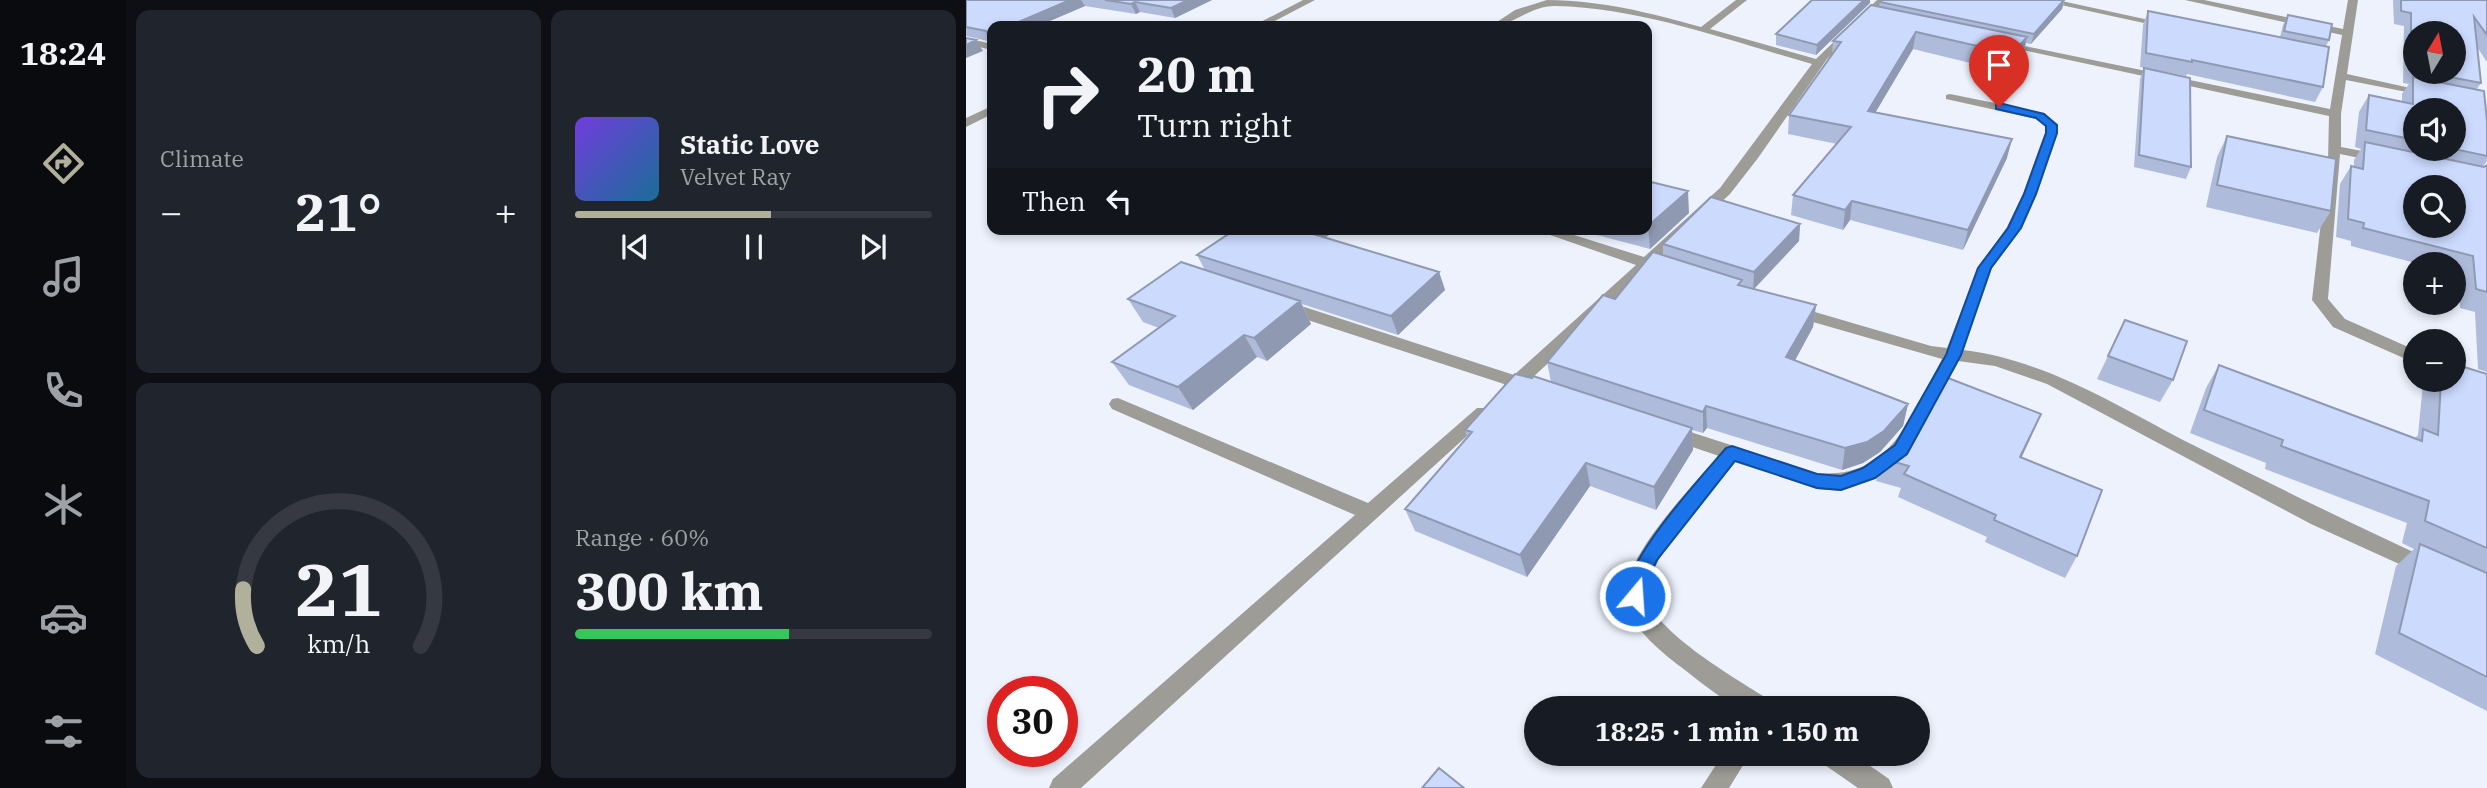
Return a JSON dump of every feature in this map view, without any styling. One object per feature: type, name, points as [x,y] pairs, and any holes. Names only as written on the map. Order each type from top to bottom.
[{"type":"street","points":[[1268,21],[1310,0]]},
{"type":"street","points":[[1719,0],[1740,2]]},
{"type":"street","points":[[1062,788],[1517,382],[1725,191],[1819,63],[1873,17],[1882,0]]},
{"type":"street","points":[[2043,0],[2185,29]]},
{"type":"street","points":[[2190,0],[2347,33]]},
{"type":"street","points":[[2353,0],[2347,33],[2336,59],[2341,76],[2335,114],[2320,300],[2339,323],[2403,352]]},
{"type":"street","points":[[1505,21],[1525,9],[1560,1],[1622,9],[1819,63]]},
{"type":"street","points":[[1702,31],[1740,2]]},
{"type":"street","points":[[966,41],[987,46]]},
{"type":"street","points":[[1986,41],[2335,114]]},
{"type":"street","points":[[2341,76],[2444,97]]},
{"type":"street","points":[[1656,428],[1817,481],[1841,483],[1869,473],[1901,450],[1954,355],[1984,268],[2014,228],[2030,194],[2051,133],[2051,125],[2040,116],[1950,97]]},
{"type":"street","points":[[966,123],[987,112]]},
{"type":"street","points":[[2334,149],[2396,162]]},
{"type":"street","points":[[1559,235],[1670,270]]},
{"type":"street","points":[[1260,298],[1542,390]]},
{"type":"street","points":[[1771,303],[1931,352],[1997,360],[2053,380],[2318,518],[2439,573]]},
{"type":"street","points":[[1118,404],[1370,513]]},
{"type":"street","points":[[1732,453],[1651,554],[1638,579],[1635,596],[1645,619],[1667,643],[1744,696]]},
{"type":"street","points":[[1714,788],[1730,766]]},
{"type":"street","points":[[1848,766],[1880,788]]},
{"type":"building","points":[[966,0],[1070,0],[1021,21],[987,21],[987,33],[966,27]]},
{"type":"building","points":[[1105,0],[1188,0],[1171,8]]},
{"type":"building","points":[[1812,0],[1864,0],[1817,45],[1776,34]]},
{"type":"building","points":[[2064,0],[2034,34],[1880,2]]},
{"type":"building","points":[[2401,0],[2487,0],[2487,35],[2474,17],[2481,83],[2466,80],[2466,21],[2411,21],[2411,13],[2401,11]]},
{"type":"building","points":[[1871,5],[2027,37],[2012,54],[1916,32],[1868,111],[2012,139],[1968,230],[1852,201],[1845,210],[1793,195],[1851,127],[1789,115],[1841,42],[1833,41]]},
{"type":"building","points":[[2148,11],[2329,47],[2323,87],[2146,53]]},
{"type":"building","points":[[2288,15],[2332,24],[2329,40],[2284,31]]},
{"type":"building","points":[[966,38],[976,40],[966,45]]},
{"type":"building","points":[[2144,68],[2190,78],[2191,167],[2139,155]]},
{"type":"building","points":[[2413,84],[2448,84],[2484,91],[2487,156],[2466,152],[2466,98],[2413,98]]},
{"type":"building","points":[[2369,95],[2403,102],[2403,138],[2366,130]]},
{"type":"building","points":[[2227,136],[2336,159],[2331,211],[2217,185]]},
{"type":"building","points":[[2365,142],[2403,150],[2403,161],[2455,161],[2484,167],[2487,165],[2487,292],[2476,289],[2473,256],[2466,252],[2457,252],[2363,228],[2364,223],[2348,219],[2351,166],[2363,169]]},
{"type":"building","points":[[1652,182],[1688,191],[1652,222]]},
{"type":"building","points":[[1711,197],[1800,224],[1754,272],[1663,244]]},
{"type":"building","points":[[1227,235],[1317,235],[1439,272],[1391,316],[1197,255]]},
{"type":"building","points":[[1653,252],[1742,280],[1738,285],[1816,305],[1786,357],[1908,404],[1884,431],[1867,442],[1845,448],[1706,406],[1703,412],[1547,362],[1603,295],[1615,299]]},
{"type":"building","points":[[1181,262],[1300,301],[1254,338],[1244,335],[1178,387],[1112,362],[1175,316],[1128,299]]},
{"type":"building","points":[[2125,320],[2187,341],[2173,380],[2108,356]]},
{"type":"building","points":[[2219,365],[2422,441],[2423,429],[2438,435],[2440,392],[2466,392],[2466,368],[2487,374],[2487,548],[2425,521],[2429,501],[2281,446],[2283,440],[2204,410]]},
{"type":"building","points":[[1515,374],[1533,376],[1692,428],[1654,487],[1586,463],[1520,555],[1405,509],[1472,432],[1465,430]]},
{"type":"building","points":[[1948,378],[2041,414],[2020,457],[2102,490],[2077,556],[1994,520],[1996,515],[1904,474],[1909,466],[1881,458],[1916,433]]},
{"type":"building","points":[[2420,544],[2487,573],[2487,677],[2399,633]]},
{"type":"building","points":[[1439,768],[1464,788],[1422,788]]},
{"type":"route","points":[[1635,596],[1638,579],[1651,554],[1732,453],[1817,481],[1841,483],[1869,473],[1901,450],[1954,355],[1984,268],[2014,228],[2030,194],[2051,133],[2051,125],[2040,116],[1999,107]]}]
